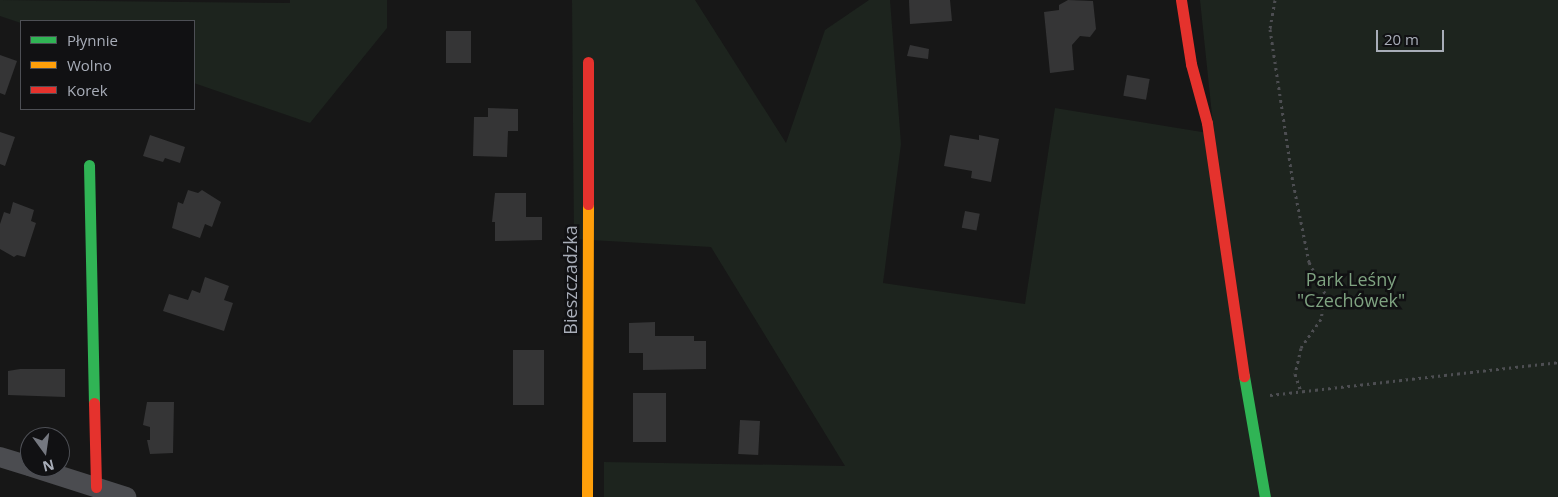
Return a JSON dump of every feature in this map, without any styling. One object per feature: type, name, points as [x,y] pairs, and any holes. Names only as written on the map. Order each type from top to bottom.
[{"type":"street","points":[[1182,0],[1191,64],[1207,123],[1247,398],[1265,497]]},
{"type":"street","name":"Bieszczadzka","points":[[587,497],[588,62]]},
{"type":"street","points":[[89,165],[96,488]]},
{"type":"street","points":[[0,457],[20,463]]},
{"type":"street","points":[[62,477],[126,497]]},
{"type":"path","points":[[1275,0],[1270,28],[1292,177],[1309,262],[1326,294],[1321,320],[1301,348],[1295,374],[1301,391]]},
{"type":"path","points":[[1247,398],[1558,362]]},
{"type":"green space","points":[[0,0],[290,3],[290,0],[387,0],[387,28],[310,123],[195,83],[195,20],[20,20],[20,23],[0,16]]},
{"type":"green space","name":"Park Leśny \"Czechówek\"","points":[[572,0],[695,0],[786,143],[825,30],[869,0],[890,0],[901,144],[883,283],[1025,304],[1055,108],[1214,134],[1200,0],[1558,0],[1558,497],[604,497],[604,462],[845,466],[711,247],[574,239]]},
{"type":"building","points":[[909,0],[950,0],[952,21],[910,24]]},
{"type":"building","points":[[1068,0],[1093,1],[1096,29],[1090,37],[1080,36],[1072,45],[1074,70],[1050,73],[1044,12],[1059,10],[1059,5]]},
{"type":"building","points":[[446,31],[471,31],[471,63],[446,63]]},
{"type":"building","points":[[910,45],[929,49],[928,59],[907,56]]},
{"type":"building","points":[[0,55],[17,61],[5,95],[0,93]]},
{"type":"building","points":[[1127,75],[1150,79],[1146,100],[1123,96]]},
{"type":"building","points":[[488,108],[518,109],[518,131],[508,131],[507,157],[473,156],[474,117],[488,117]]},
{"type":"building","points":[[0,132],[15,137],[5,166],[0,164]]},
{"type":"building","points":[[150,135],[185,147],[180,163],[165,158],[163,162],[143,156]]},
{"type":"building","points":[[950,135],[979,140],[979,135],[999,139],[991,182],[971,178],[972,171],[944,166]]},
{"type":"building","points":[[188,190],[198,193],[202,190],[221,202],[212,227],[205,224],[200,238],[172,228],[178,202],[183,204]]},
{"type":"building","points":[[495,193],[526,193],[526,217],[542,217],[542,240],[495,241],[495,222],[492,222]]},
{"type":"building","points":[[13,202],[34,210],[31,221],[36,223],[25,257],[17,255],[14,257],[0,249],[0,224],[4,212],[10,214]]},
{"type":"building","points":[[965,211],[980,214],[976,231],[962,228]]},
{"type":"building","points":[[205,277],[229,286],[224,300],[233,303],[224,331],[163,311],[169,294],[188,300],[192,290],[200,293]]},
{"type":"building","points":[[655,322],[655,336],[694,336],[694,341],[706,341],[706,369],[643,370],[643,353],[629,353],[629,323]]},
{"type":"building","points":[[513,350],[544,350],[544,405],[513,405]]},
{"type":"building","points":[[20,369],[65,369],[65,397],[8,395],[8,371]]},
{"type":"building","points":[[633,393],[666,393],[666,442],[633,442]]},
{"type":"building","points":[[147,402],[174,402],[173,453],[150,454],[147,440],[150,440],[150,427],[143,425]]},
{"type":"building","points":[[740,420],[760,421],[758,455],[738,454]]},
{"type":"traffic: fast","points":[[89,165],[94,403]]},
{"type":"traffic: fast","points":[[1244,376],[1265,497]]},
{"type":"traffic: slow","points":[[587,497],[588,204]]},
{"type":"traffic: jam","points":[[1181,0],[1191,64],[1207,123],[1244,376]]},
{"type":"traffic: jam","points":[[588,62],[588,204]]},
{"type":"traffic: jam","points":[[94,403],[96,487]]}]
